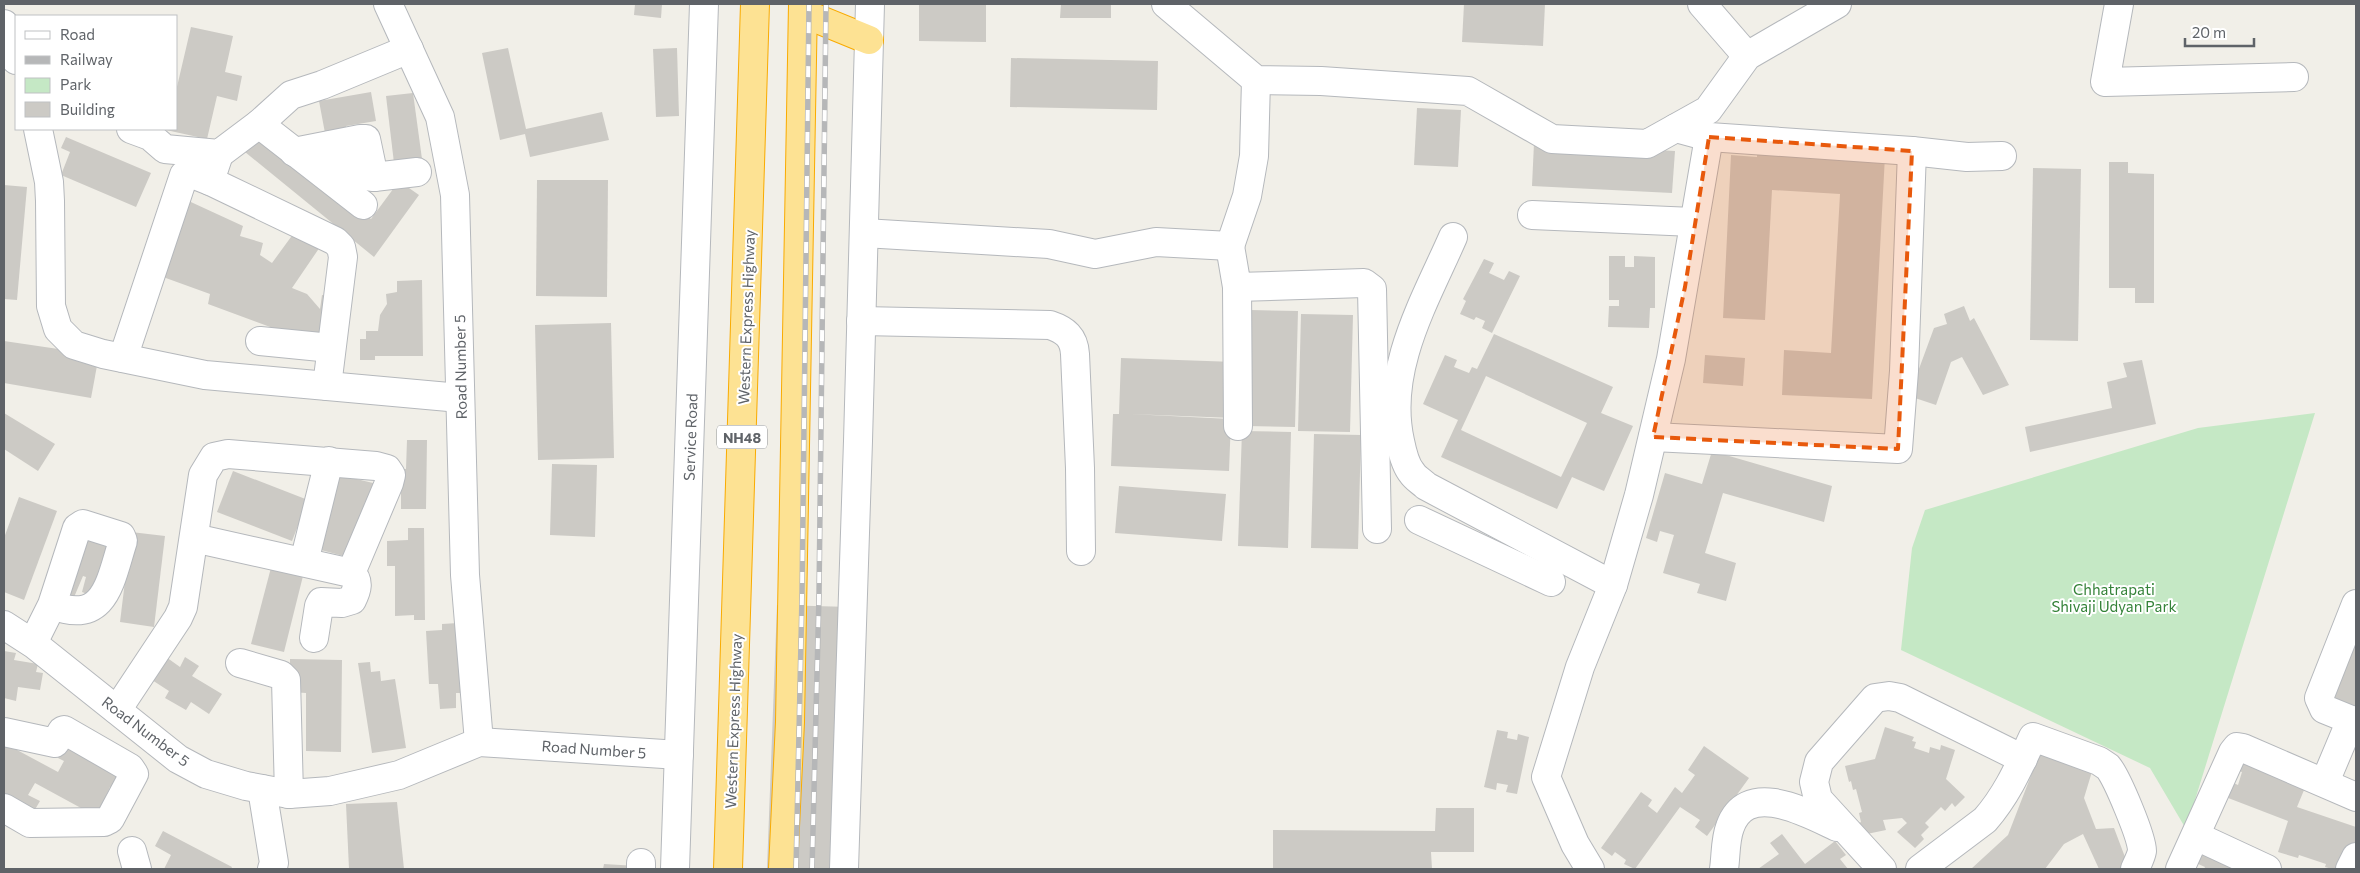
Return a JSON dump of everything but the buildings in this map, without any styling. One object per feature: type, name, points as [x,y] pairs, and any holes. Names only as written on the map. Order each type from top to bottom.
[{"type":"highway","name":"Western Express Highway","points":[[728,869],[755,4]]},
{"type":"highway","points":[[783,869],[790,722],[803,8],[869,40]]},
{"type":"street","name":"Road Number 5","points":[[388,4],[440,117],[455,195],[465,575],[479,742]]},
{"type":"street","name":"Service Road","points":[[675,869],[704,4]]},
{"type":"street","points":[[844,869],[862,321],[870,4]]},
{"type":"street","points":[[1166,4],[1256,80],[1321,81],[1468,91],[1552,139],[1647,144],[1708,110],[1747,56],[1837,4]]},
{"type":"street","points":[[1702,4],[1747,56]]},
{"type":"street","points":[[2119,4],[2105,82],[2294,78]]},
{"type":"street","points":[[4,24],[15,57]]},
{"type":"street","points":[[210,181],[219,154],[259,124],[291,94],[322,85],[409,49]]},
{"type":"street","points":[[1238,426],[1237,287],[1230,246],[1248,196],[1254,156],[1256,80]]},
{"type":"street","points":[[259,124],[363,205]]},
{"type":"street","points":[[1676,128],[1709,137],[1912,151],[1967,157],[2002,156]]},
{"type":"street","points":[[38,130],[48,182],[51,306],[58,329],[74,345],[122,358],[205,375],[460,398]]},
{"type":"street","points":[[134,130],[150,136],[165,149],[219,154]]},
{"type":"street","points":[[1590,869],[1575,844],[1546,777],[1580,667],[1613,585],[1639,495],[1671,359],[1709,137]]},
{"type":"street","points":[[294,152],[366,139],[374,177],[417,172]]},
{"type":"street","points":[[1652,437],[1898,450],[1904,370],[1912,151]]},
{"type":"street","points":[[122,358],[184,175],[190,173],[339,244],[343,256],[327,386]]},
{"type":"street","points":[[1532,215],[1693,222]]},
{"type":"street","points":[[864,233],[1049,244],[1095,254],[1156,242],[1230,246]]},
{"type":"street","points":[[1452,237],[1407,343],[1400,366],[1397,397],[1398,433],[1411,473],[1426,486],[1613,585]]},
{"type":"street","points":[[1237,287],[1364,284],[1372,289],[1377,529]]},
{"type":"street","points":[[862,321],[1050,325],[1061,329],[1070,336],[1075,344],[1081,551]]},
{"type":"street","points":[[260,341],[331,348]]},
{"type":"street","points":[[116,760],[127,718],[183,607],[202,475],[214,457],[228,454],[329,461],[387,469],[391,475],[351,573]]},
{"type":"street","points":[[304,562],[329,461]]},
{"type":"street","points":[[1419,520],[1550,582]]},
{"type":"street","points":[[1482,549],[1495,523]]},
{"type":"street","points":[[194,538],[351,573],[356,578],[357,584],[352,600],[342,603],[321,602],[314,638]]},
{"type":"street","points":[[2330,770],[2354,721],[2324,709],[2319,698],[2356,604]]},
{"type":"street","points":[[33,643],[52,605]]},
{"type":"street","name":"Road Number 5","points":[[4,625],[33,643],[178,759],[206,774],[262,789],[288,794],[330,791],[399,776],[479,742],[679,755]]},
{"type":"street","points":[[240,663],[281,675],[286,680],[288,794]]},
{"type":"street","points":[[1882,869],[1818,799],[1814,782],[1819,762],[1875,698],[1889,696],[1900,698],[2023,759]]},
{"type":"street","points":[[4,732],[55,743],[62,730],[64,730],[133,771],[134,778],[110,819],[104,822],[30,823],[4,808]]},
{"type":"street","points":[[2242,732],[2356,781]]},
{"type":"street","points":[[1920,869],[1985,820],[2011,785],[2033,737],[2099,761],[2108,767],[2140,840],[2142,853],[2135,869]]},
{"type":"street","points":[[2180,869],[2233,752],[2237,748],[2244,748],[2356,797]]},
{"type":"street","points":[[262,789],[274,863],[272,869]]},
{"type":"street","points":[[1724,869],[1730,827],[1740,811],[1751,804],[1763,802],[1778,803],[1847,831]]},
{"type":"street","points":[[2196,836],[2267,869]]},
{"type":"street","points":[[2350,869],[2356,857]]},
{"type":"highlighted area","points":[[1709,137],[1912,151],[1898,449],[1653,437],[1685,287]]},
{"type":"green space","name":"Chhatrapati Shivaji Udyan Park","points":[[2315,413],[2186,829],[2150,768],[1901,650],[1912,548],[1925,510],[2198,428]]},
{"type":"railway","points":[[796,869],[802,596],[809,4]]},
{"type":"railway","points":[[812,869],[819,596],[826,4]]}]
